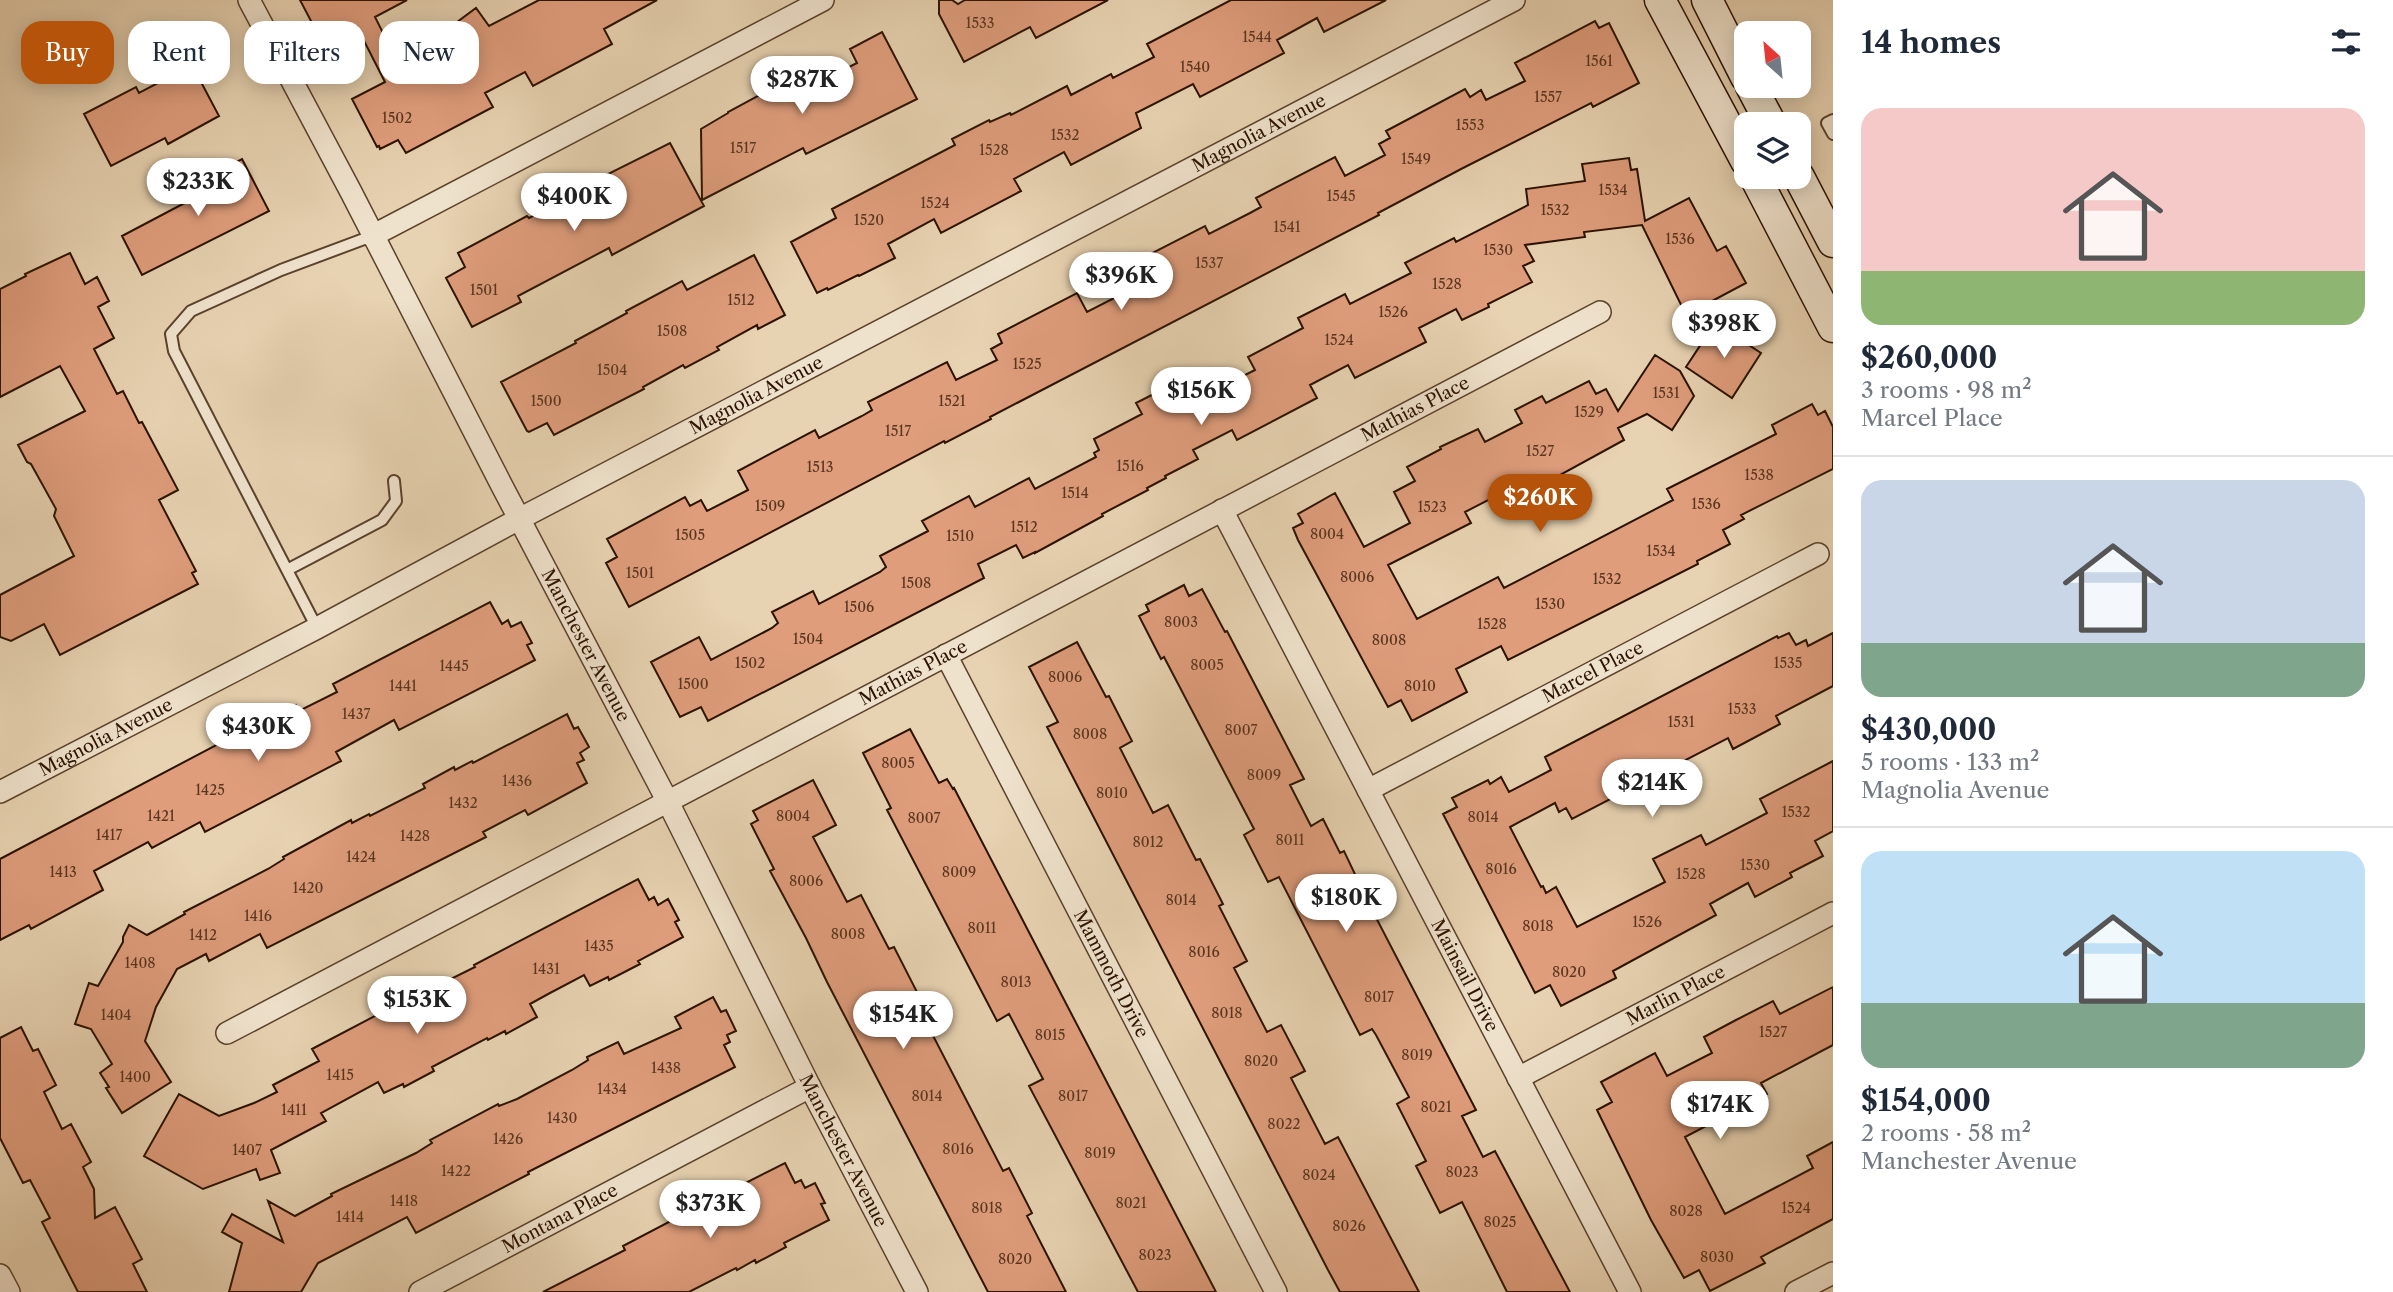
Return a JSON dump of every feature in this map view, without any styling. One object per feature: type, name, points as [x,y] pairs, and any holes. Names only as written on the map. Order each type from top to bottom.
[{"type":"street","name":"Manchester Avenue","points":[[249,0],[668,802],[810,1087],[917,1292]]},
{"type":"street","points":[[372,236],[823,0]]},
{"type":"street","name":"Magnolia Avenue","points":[[0,792],[1514,0]]},
{"type":"street","points":[[1660,0],[1734,139]]},
{"type":"street","points":[[1707,0],[1734,53]]},
{"type":"street","points":[[1761,189],[1833,327]]},
{"type":"street","points":[[1805,189],[1833,242]]},
{"type":"street","name":"Mathias Place","points":[[227,1033],[1600,312]]},
{"type":"street","name":"Mainsail Drive","points":[[1222,510],[1630,1292]]},
{"type":"street","name":"Marcel Place","points":[[1368,790],[1818,554]]},
{"type":"street","name":"Mammoth Drive","points":[[946,655],[1276,1292]]},
{"type":"street","name":"Marlin Place","points":[[1518,1078],[1833,912]]},
{"type":"street","name":"Montana Place","points":[[420,1292],[810,1087]]},
{"type":"street","points":[[1796,1292],[1833,1273]]},
{"type":"street","points":[[0,1275],[9,1292]]},
{"type":"lane","points":[[1833,120],[1827,123],[1833,134]]},
{"type":"lane","points":[[317,628],[174,352],[171,334],[191,311],[281,270],[372,236]]},
{"type":"lane","points":[[287,569],[382,520],[397,501],[394,481]]},
{"type":"building","points":[[300,0],[407,0],[375,17],[379,25],[379,70],[365,43],[365,21],[311,21]]},
{"type":"building","points":[[539,0],[657,0],[604,29],[612,44],[533,86],[525,72],[485,93],[493,107],[406,153],[398,140],[380,149],[377,147],[352,99],[381,84],[479,84],[479,21],[459,21],[476,8],[489,26]]},
{"type":"building","points":[[939,0],[952,0],[958,4],[965,0],[1108,0],[1036,38],[1030,27],[964,62],[939,14]]},
{"type":"building","points":[[1231,0],[1386,0],[1324,32],[1317,18],[1277,40],[1284,53],[1200,97],[1193,84],[1136,113],[1141,128],[1071,165],[1064,152],[1014,179],[1021,191],[941,233],[934,219],[888,244],[895,258],[817,293],[791,242],[836,218],[832,209],[955,145],[952,139],[989,120],[990,122],[1010,113],[1011,115],[1067,86],[1071,95],[1111,74],[1113,78],[1154,57],[1147,44]]},
{"type":"building","points":[[1595,21],[1599,28],[1609,23],[1639,83],[1593,107],[1591,103],[1463,168],[1378,213],[1379,215],[629,607],[606,563],[617,557],[607,539],[685,497],[690,506],[701,500],[707,511],[748,490],[738,471],[815,430],[819,438],[862,416],[872,410],[868,402],[947,362],[956,380],[997,360],[991,349],[1002,343],[998,334],[1077,293],[1087,312],[1126,292],[1121,280],[1132,275],[1127,266],[1205,226],[1209,234],[1250,213],[1261,207],[1256,198],[1335,157],[1345,176],[1385,155],[1379,144],[1390,138],[1386,131],[1465,89],[1470,97],[1481,90],[1486,100],[1525,81],[1515,63]]},
{"type":"building","points":[[882,32],[917,99],[806,154],[803,148],[702,200],[701,129],[804,71],[812,86],[857,63],[850,49]]},
{"type":"building","points":[[156,84],[202,84],[219,116],[168,144],[165,138],[111,166],[84,114],[136,87],[139,93]]},
{"type":"building","points":[[670,143],[704,206],[612,255],[609,248],[518,296],[521,302],[472,327],[446,278],[465,267],[458,253],[527,216],[529,218],[581,192],[580,188]]},
{"type":"building","points":[[1629,158],[1631,170],[1637,169],[1645,221],[1689,198],[1717,251],[1726,246],[1746,283],[1686,315],[1642,225],[1584,232],[1585,237],[1525,245],[1534,261],[1523,266],[1532,282],[1488,304],[1489,307],[1462,320],[1456,309],[1419,328],[1426,342],[1355,378],[1348,365],[1310,385],[1317,398],[1237,440],[1232,430],[1193,450],[1198,459],[1035,553],[1023,558],[1016,545],[978,564],[984,578],[708,721],[701,707],[680,717],[651,662],[699,637],[711,660],[772,628],[778,623],[772,612],[813,591],[819,604],[880,572],[886,567],[880,556],[928,531],[922,521],[969,496],[975,507],[1029,478],[1035,489],[1096,457],[1094,453],[1099,450],[1094,439],[1142,414],[1136,403],[1183,379],[1194,401],[1255,370],[1248,357],[1303,328],[1298,318],[1345,294],[1350,304],[1411,273],[1405,263],[1454,238],[1456,242],[1528,205],[1526,189],[1585,181],[1582,164]]},
{"type":"building","points":[[242,159],[269,211],[142,275],[122,236],[196,197],[190,186]]},
{"type":"building","points":[[70,253],[85,284],[97,277],[109,301],[98,307],[114,338],[94,349],[117,394],[123,391],[139,423],[142,422],[178,490],[159,500],[196,571],[192,573],[198,584],[60,655],[44,624],[11,641],[0,637],[0,595],[74,556],[54,516],[56,509],[18,445],[85,411],[60,366],[0,397],[0,289]]},
{"type":"building","points":[[754,255],[785,315],[758,329],[757,325],[717,347],[719,350],[685,368],[683,365],[643,387],[644,389],[554,435],[547,423],[527,431],[501,382],[576,343],[575,341],[627,313],[626,311],[682,281],[687,290]]},
{"type":"building","points":[[1715,323],[1761,353],[1732,398],[1686,367]]},
{"type":"building","points":[[1655,355],[1680,371],[1694,396],[1672,430],[1647,414],[1618,428],[1624,440],[1531,491],[1525,481],[1465,512],[1471,523],[1388,565],[1417,619],[1498,577],[1504,588],[1673,500],[1667,489],[1776,434],[1772,425],[1812,404],[1818,415],[1825,411],[1833,427],[1833,469],[1741,515],[1744,519],[1723,530],[1730,544],[1697,561],[1698,564],[1508,660],[1501,646],[1456,669],[1467,692],[1412,721],[1401,700],[1388,707],[1298,540],[1293,528],[1303,523],[1298,514],[1335,493],[1364,547],[1410,523],[1394,492],[1415,481],[1407,467],[1478,429],[1485,442],[1522,423],[1515,410],[1542,396],[1546,403],[1589,381],[1596,394],[1606,389],[1618,411]]},
{"type":"building","points":[[1184,585],[1189,596],[1202,589],[1225,632],[1227,631],[1304,779],[1290,785],[1311,826],[1323,819],[1340,853],[1344,851],[1476,1110],[1462,1116],[1483,1157],[1495,1151],[1570,1292],[1507,1292],[1462,1202],[1440,1213],[1416,1166],[1426,1161],[1397,1104],[1409,1097],[1372,1029],[1360,1035],[1279,877],[1268,882],[1244,835],[1254,829],[1164,657],[1161,659],[1139,616],[1149,611],[1146,605]]},
{"type":"building","points":[[490,602],[502,624],[508,620],[511,627],[521,622],[532,643],[527,645],[535,660],[399,730],[394,720],[336,752],[341,761],[205,832],[200,822],[152,848],[148,842],[94,871],[103,890],[31,929],[29,925],[0,940],[0,859],[262,721],[296,705],[299,711],[337,692],[333,684]]},
{"type":"building","points":[[1789,633],[1796,645],[1806,640],[1808,646],[1833,633],[1833,686],[1776,716],[1780,724],[1733,749],[1728,738],[1572,819],[1566,808],[1559,812],[1555,803],[1510,827],[1541,887],[1543,886],[1546,893],[1556,887],[1577,927],[1665,882],[1653,859],[1701,835],[1706,845],[1767,813],[1760,799],[1833,761],[1833,831],[1815,841],[1823,856],[1790,873],[1792,877],[1755,897],[1748,883],[1710,904],[1716,915],[1613,971],[1616,978],[1561,1006],[1550,985],[1535,993],[1443,814],[1457,807],[1452,798],[1488,780],[1490,784],[1501,777],[1509,792],[1551,770],[1545,757],[1777,636],[1778,638]]},
{"type":"building","points":[[1077,642],[1132,741],[1120,748],[1153,813],[1168,805],[1196,860],[1200,859],[1223,904],[1219,906],[1247,961],[1234,968],[1267,1032],[1281,1025],[1305,1071],[1291,1078],[1325,1144],[1338,1137],[1419,1292],[1340,1292],[1328,1270],[1047,727],[1058,722],[1029,667]]},
{"type":"building","points":[[567,714],[574,729],[578,727],[589,747],[580,753],[584,760],[577,763],[587,783],[528,815],[525,810],[483,832],[486,837],[267,948],[260,934],[209,961],[206,954],[177,969],[156,1007],[145,1041],[171,1082],[122,1113],[100,1073],[112,1064],[91,1029],[75,1024],[89,983],[98,986],[123,942],[129,925],[147,935],[351,820],[352,823],[369,814],[370,816],[425,788],[423,784],[454,767],[455,770],[472,761],[473,763]]},
{"type":"building","points":[[910,729],[939,783],[947,779],[954,788],[1216,1292],[1138,1292],[1029,1086],[1043,1079],[1009,1014],[997,1021],[887,810],[891,808],[863,753]]},
{"type":"building","points":[[813,780],[836,825],[813,837],[847,902],[861,895],[889,949],[894,947],[917,992],[912,995],[1003,1171],[1009,1168],[1032,1213],[1027,1216],[1066,1292],[988,1292],[770,871],[774,869],[751,824],[758,820],[753,811]]},
{"type":"building","points":[[638,879],[649,900],[654,897],[658,905],[668,899],[679,920],[675,922],[683,937],[609,980],[608,977],[590,986],[584,975],[550,993],[530,1004],[537,1017],[506,1034],[505,1031],[488,1040],[487,1038],[432,1067],[434,1071],[404,1087],[403,1084],[384,1093],[378,1082],[321,1113],[326,1121],[271,1150],[280,1173],[260,1180],[256,1169],[203,1189],[144,1156],[179,1094],[219,1116],[254,1103],[277,1092],[273,1085],[319,1061],[312,1049],[432,986],[433,988],[475,967],[474,965]]},
{"type":"building","points":[[1833,987],[1833,1045],[1761,1083],[1767,1094],[1685,1137],[1725,1214],[1813,1168],[1807,1156],[1833,1142],[1833,1219],[1761,1257],[1765,1263],[1710,1291],[1699,1270],[1684,1278],[1651,1220],[1597,1110],[1612,1102],[1601,1082],[1655,1053],[1667,1076],[1712,1053],[1704,1037],[1773,1001],[1780,1014]]},
{"type":"building","points":[[713,997],[721,1012],[726,1010],[736,1031],[727,1035],[730,1042],[724,1045],[735,1067],[528,1172],[529,1174],[416,1233],[407,1217],[318,1263],[301,1292],[229,1292],[242,1243],[222,1232],[232,1214],[283,1242],[268,1201],[295,1216],[332,1196],[331,1194],[416,1153],[432,1143],[430,1140],[498,1104],[499,1106],[517,1099],[572,1070],[588,1060],[587,1057],[618,1042],[624,1054],[681,1028],[675,1017]]},
{"type":"building","points":[[21,1027],[33,1051],[38,1049],[56,1085],[44,1092],[62,1129],[71,1124],[91,1162],[83,1167],[94,1189],[95,1218],[115,1207],[142,1259],[133,1264],[147,1292],[78,1292],[42,1222],[50,1218],[30,1180],[23,1183],[0,1138],[0,1038]]},
{"type":"building","points":[[785,1163],[795,1183],[801,1180],[805,1188],[815,1183],[825,1203],[821,1204],[829,1220],[784,1243],[786,1247],[756,1263],[755,1260],[737,1270],[736,1268],[689,1292],[543,1292],[625,1250],[623,1246],[682,1215],[685,1221],[727,1199],[724,1194]]}]
